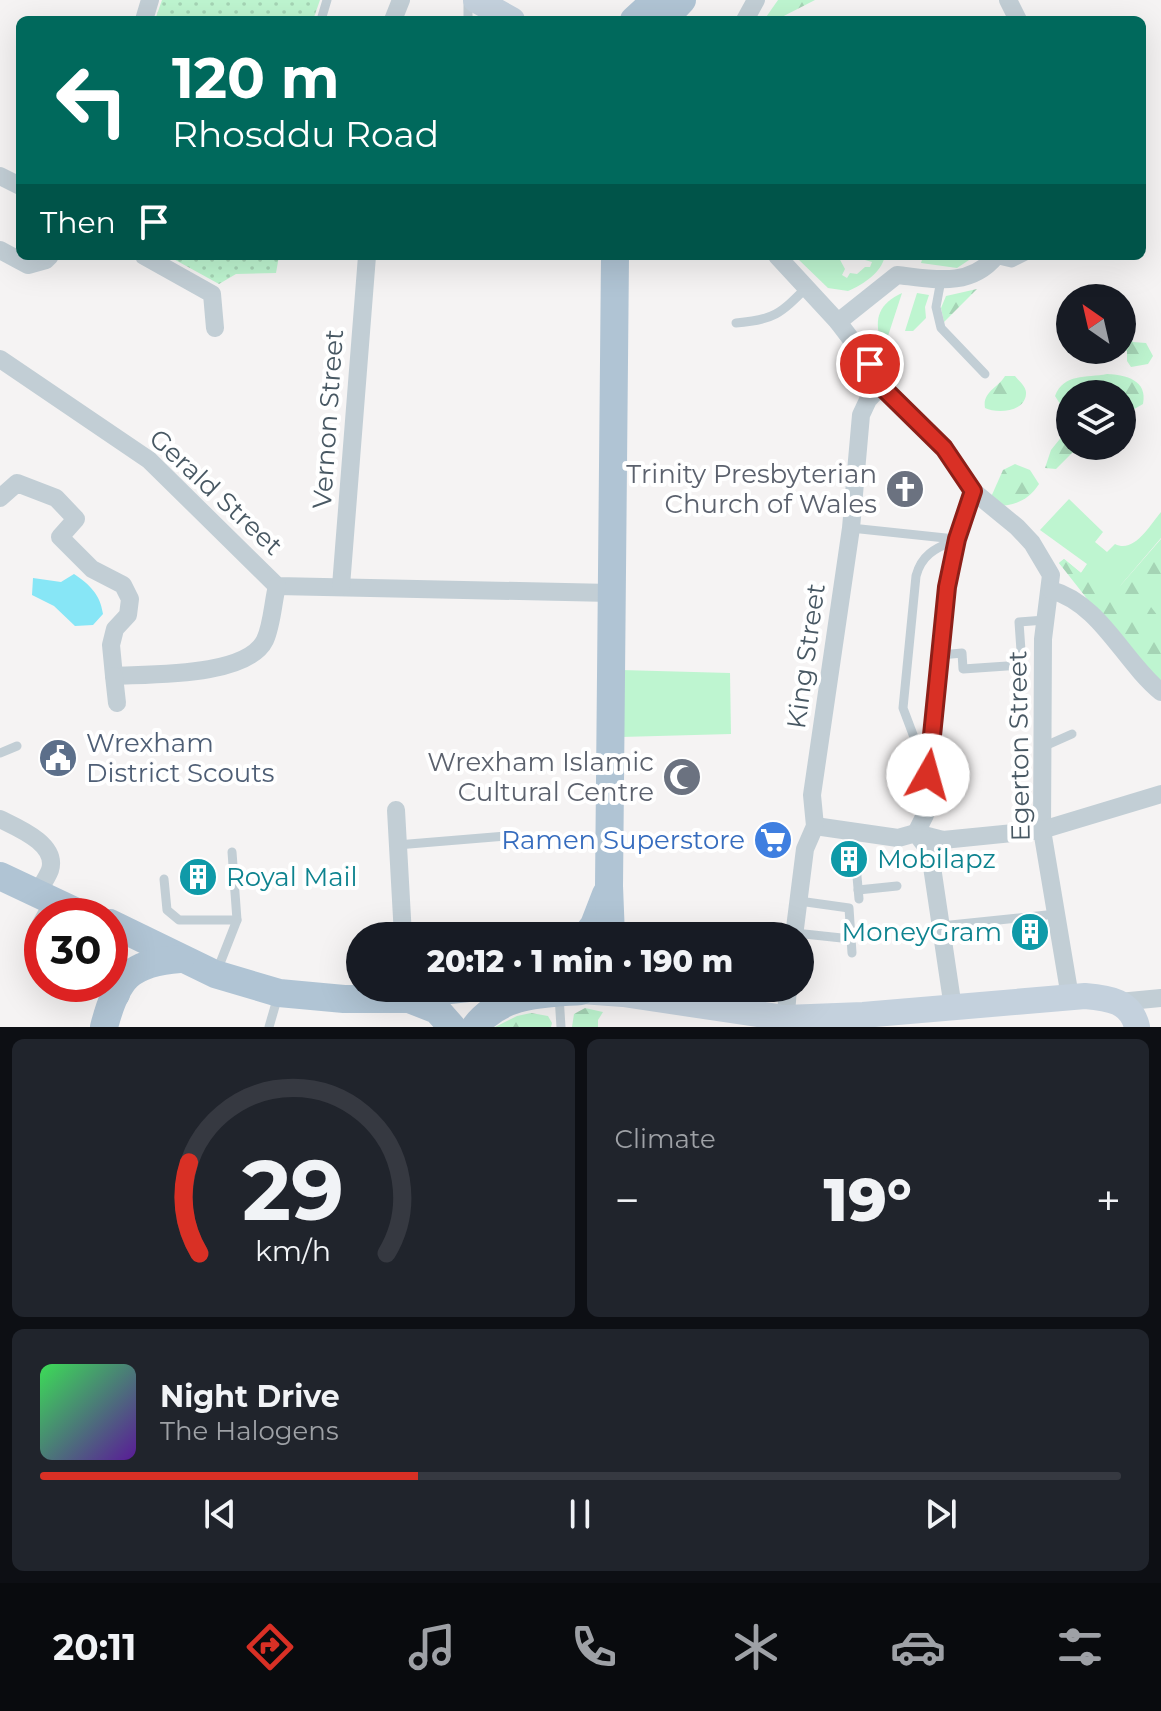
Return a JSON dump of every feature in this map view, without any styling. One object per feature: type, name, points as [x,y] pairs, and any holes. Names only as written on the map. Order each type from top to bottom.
[{"type":"main road","points":[[647,11],[682,0]]},
{"type":"main road","points":[[599,922],[609,886],[615,260]]},
{"type":"main road","points":[[0,876],[47,898]]},
{"type":"main road","points":[[128,931],[215,974],[279,993],[346,999]]},
{"type":"main road","points":[[128,979],[137,967],[180,959]]},
{"type":"main road","points":[[104,1027],[113,1002]]},
{"type":"main road","points":[[423,1002],[437,1010],[452,1027]]},
{"type":"main road","points":[[475,1027],[486,1014],[505,1002]]},
{"type":"street","points":[[476,0],[505,16]]},
{"type":"street","points":[[19,260],[28,265],[46,260]]},
{"type":"street","points":[[151,260],[212,294],[215,328]]},
{"type":"street","name":"Vernon Street","points":[[341,586],[367,260]]},
{"type":"street","points":[[781,260],[838,322],[870,364],[881,386],[944,448],[973,491],[1032,543],[1051,575],[1051,590],[1067,594],[1088,609],[1161,692]]},
{"type":"street","points":[[897,275],[898,260]]},
{"type":"street","points":[[838,322],[897,275],[963,279],[993,260]]},
{"type":"street","name":"Gerald Street","points":[[0,359],[149,460],[277,586],[611,593]]},
{"type":"street","name":"King Street","points":[[796,922],[805,849],[815,826],[812,795],[851,528],[861,415],[868,400],[881,386]]},
{"type":"street","points":[[0,498],[17,483],[56,498],[76,519],[60,537],[92,569],[123,585],[130,599],[128,615],[115,629],[111,645],[117,703]]},
{"type":"street","points":[[916,833],[925,815],[947,587],[957,539],[973,491]]},
{"type":"street","points":[[114,676],[212,670],[243,661],[265,642],[277,586]]},
{"type":"street","name":"Egerton Street","points":[[1051,590],[1045,620],[1044,838],[1070,997]]},
{"type":"street","points":[[815,826],[898,838],[916,833],[943,840],[1044,838],[1161,794]]},
{"type":"street","points":[[396,810],[402,922]]},
{"type":"street","points":[[0,819],[30,835],[48,852],[51,868],[43,896]]},
{"type":"street","points":[[916,833],[929,853],[953,1008]]},
{"type":"street","points":[[681,1002],[785,1023],[1070,997],[1103,997],[1119,1002],[1130,1010],[1137,1027]]},
{"type":"street","points":[[1119,1002],[1161,998]]},
{"type":"street","points":[[785,1023],[787,1002]]},
{"type":"lane","points":[[941,280],[936,307],[941,328],[985,374]]},
{"type":"lane","points":[[736,323],[767,320],[788,306],[807,287]]},
{"type":"lane","points":[[851,528],[957,539]]},
{"type":"lane","points":[[928,775],[903,708],[916,576],[923,558],[929,552],[957,539]]},
{"type":"lane","points":[[941,655],[962,653],[963,669],[1022,665],[1019,622],[1045,620]]},
{"type":"lane","points":[[1045,746],[1072,734]]},
{"type":"lane","points":[[0,753],[17,746]]},
{"type":"lane","points":[[853,832],[858,895],[897,886]]},
{"type":"lane","points":[[397,845],[506,836]]},
{"type":"lane","points":[[215,974],[237,920],[232,852]]},
{"type":"lane","points":[[164,879],[167,910],[179,920],[237,920]]},
{"type":"lane","points":[[799,901],[849,908],[852,953]]},
{"type":"lane","points":[[941,926],[1056,914]]},
{"type":"lane","points":[[814,936],[851,939]]},
{"type":"lane","points":[[269,1027],[279,993]]},
{"type":"lane","points":[[561,1027],[571,1002]]},
{"type":"green space","points":[[162,0],[320,0],[314,16],[156,16]]},
{"type":"green space","points":[[778,0],[815,0],[784,16],[767,16]]},
{"type":"green space","points":[[175,260],[278,260],[276,273],[236,274],[219,284]]},
{"type":"green space","points":[[799,260],[840,260],[845,269],[842,275],[847,278],[850,273],[857,274],[870,267],[872,262],[865,260],[883,260],[880,268],[860,285],[848,291],[828,288]]},
{"type":"green space","points":[[922,260],[969,260],[957,268],[921,263]]},
{"type":"green space","points":[[977,289],[944,322],[941,308],[946,296]]},
{"type":"green space","points":[[902,293],[887,339],[881,341],[878,325],[880,312],[888,301]]},
{"type":"green space","points":[[917,293],[929,295],[925,307],[926,318],[913,331],[905,331]]},
{"type":"green space","points":[[1136,342],[1146,343],[1153,356],[1148,364],[1131,367],[1129,364],[1136,364]]},
{"type":"green space","points":[[1107,374],[1134,380],[1070,380]]},
{"type":"green space","points":[[1005,376],[1015,376],[1026,391],[1021,405],[1010,410],[985,408],[988,394]]},
{"type":"green space","points":[[1136,382],[1142,389],[1143,404],[1136,408]]},
{"type":"green space","points":[[1056,444],[1056,460],[1065,460],[1056,469],[1045,468]]},
{"type":"green space","points":[[1015,464],[1030,470],[1039,484],[1020,501],[994,506],[991,497],[1003,470]]},
{"type":"green space","points":[[1069,499],[1103,532],[1095,542],[1107,552],[1115,544],[1122,546],[1135,542],[1161,512],[1161,538],[1120,586],[1161,555],[1161,681],[1059,563],[1064,559],[1081,573],[1087,564],[1040,530]]},
{"type":"green space","points":[[1161,539],[1161,590],[1149,585],[1141,589],[1137,598],[1151,607],[1161,620],[1161,681],[1121,642],[1059,563],[1064,559],[1081,573],[1088,564],[1120,586]]},
{"type":"green space","points":[[621,670],[730,673],[731,734],[621,737]]},
{"type":"green space","points":[[585,1008],[603,1012],[598,1027],[572,1027],[574,1014]]},
{"type":"green space","points":[[531,1013],[548,1016],[551,1027],[495,1027],[517,1016]]},
{"type":"water","points":[[74,574],[97,595],[103,614],[93,625],[75,626],[54,606],[32,595],[33,578],[61,582]]},
{"type":"place","name":"Trinity Presbyterian Church of Wales","points":[[905,489]]},
{"type":"place","name":"Wrexham District Scouts","points":[[58,758]]},
{"type":"place","name":"Wrexham Islamic Cultural Centre","points":[[682,777]]},
{"type":"place","name":"Ramen Superstore","points":[[773,840]]},
{"type":"place","name":"Mobilapz","points":[[849,859]]},
{"type":"place","name":"Royal Mail","points":[[198,877]]},
{"type":"place","name":"MoneyGram","points":[[1030,932]]},
{"type":"route","points":[[870,364],[881,386],[944,448],[973,491],[957,539],[947,587],[928,775]]}]
